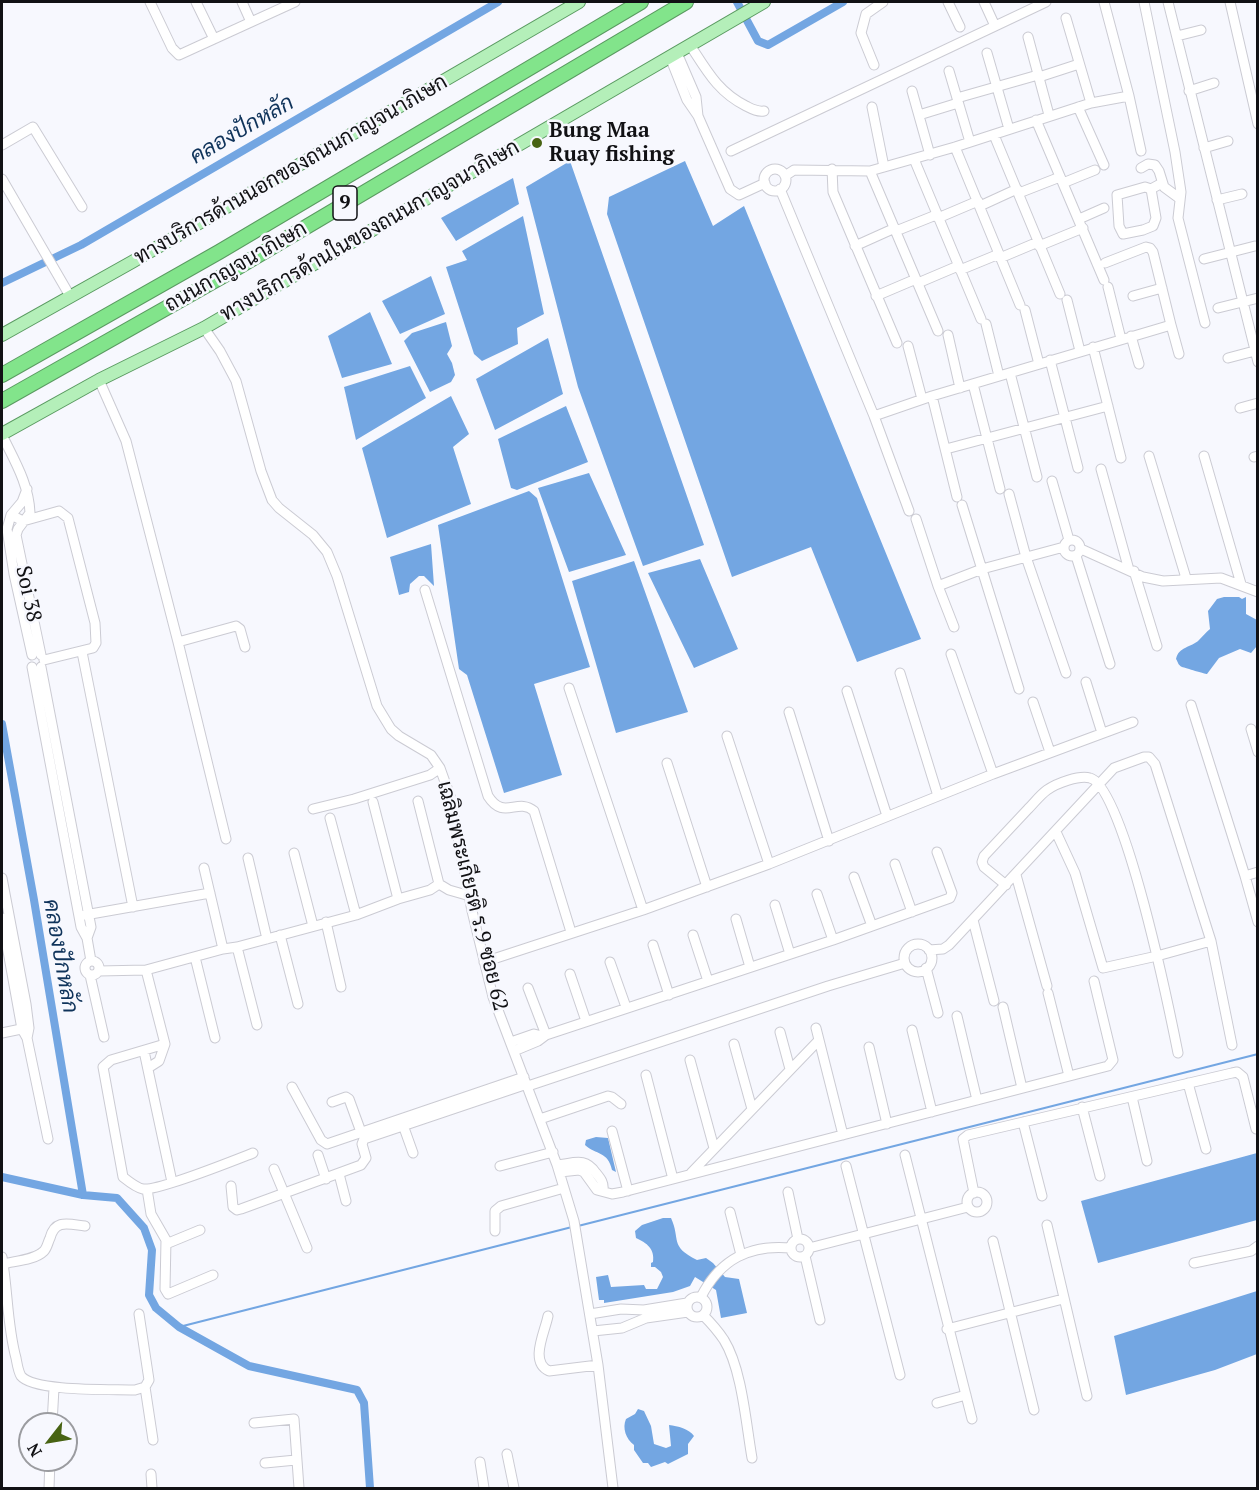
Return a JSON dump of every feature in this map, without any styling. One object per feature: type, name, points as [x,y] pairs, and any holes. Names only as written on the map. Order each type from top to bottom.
[{"type":"highway","name":"ถนนกาญจนาภิเษก","points":[[2,375],[219,252],[641,2]]},
{"type":"highway","name":"ถนนกาญจนาภิเษก","points":[[2,401],[230,272],[686,2]]},
{"type":"main road","name":"ทางบริการด้านในของถนนกาญจนาภิเษก","points":[[2,434],[99,380],[204,328],[762,3]]},
{"type":"main road","name":"ทางบริการด้านนอกของถนนกาญจนาภิเษก","points":[[2,335],[571,4]]},
{"type":"street","points":[[150,2],[176,53],[183,54],[292,2]]},
{"type":"street","points":[[196,2],[214,39]]},
{"type":"street","points":[[242,2],[251,22]]},
{"type":"street","points":[[874,65],[861,33],[866,14],[883,2]]},
{"type":"street","points":[[948,2],[960,27]]},
{"type":"street","points":[[984,2],[995,26]]},
{"type":"street","points":[[732,151],[1044,2]]},
{"type":"street","points":[[1104,2],[1141,151]]},
{"type":"street","points":[[1144,2],[1172,129],[1181,192],[1178,218],[1181,235],[1206,323]]},
{"type":"street","points":[[1168,2],[1257,362]]},
{"type":"street","points":[[1230,2],[1257,124]]},
{"type":"street","points":[[1066,18],[1090,103]]},
{"type":"street","points":[[1176,36],[1201,30]]},
{"type":"street","points":[[1028,37],[1049,116]]},
{"type":"street","points":[[690,45],[719,88],[752,109],[764,111]]},
{"type":"street","points":[[987,53],[1010,129]]},
{"type":"street","points":[[674,55],[696,97],[698,116],[734,194],[739,195],[765,183]]},
{"type":"street","points":[[919,116],[997,87],[1079,64]]},
{"type":"street","points":[[949,71],[970,142]]},
{"type":"street","points":[[1190,91],[1214,83]]},
{"type":"street","points":[[912,91],[930,155]]},
{"type":"street","points":[[785,176],[794,170],[870,171],[930,155],[1090,103],[1129,96]]},
{"type":"street","points":[[872,107],[884,167]]},
{"type":"street","points":[[855,246],[937,216],[1100,167],[1078,107]]},
{"type":"street","points":[[1036,120],[1106,284],[1126,338],[1139,364]]},
{"type":"street","points":[[2,145],[33,127],[82,207]]},
{"type":"street","points":[[994,135],[1039,244],[1064,297],[1080,351]]},
{"type":"street","points":[[1204,148],[1228,141]]},
{"type":"street","points":[[955,147],[1022,307],[1039,364]]},
{"type":"street","points":[[914,159],[983,321],[999,376]]},
{"type":"street","points":[[1141,168],[1148,164],[1155,165],[1166,189],[1179,198]]},
{"type":"street","points":[[772,169],[778,169],[785,176],[784,186],[780,189],[770,190],[765,183],[765,176],[772,169]]},
{"type":"street","points":[[832,169],[833,192],[897,343]]},
{"type":"street","points":[[870,171],[938,331]]},
{"type":"street","points":[[2,179],[70,296]]},
{"type":"street","points":[[1151,189],[1156,218],[1153,226],[1123,234],[1119,226],[1117,195],[1145,187],[1151,189],[1162,183]]},
{"type":"street","points":[[780,189],[874,416],[954,627]]},
{"type":"street","points":[[1217,200],[1242,194]]},
{"type":"street","points":[[876,296],[917,281],[1039,244],[1081,224],[1104,208]]},
{"type":"street","points":[[1204,259],[1255,246]]},
{"type":"street","points":[[1105,263],[1148,247],[1153,252],[1179,354]]},
{"type":"street","points":[[1133,296],[1162,288]]},
{"type":"street","points":[[1218,308],[1257,298]]},
{"type":"street","points":[[874,416],[1050,360],[1171,325]]},
{"type":"street","name":"เฉลิมพระเกียรติ ร.9 ซอย 62","points":[[204,328],[214,341],[236,381],[261,471],[272,500],[313,535],[327,552],[337,576],[377,706],[391,729],[431,755],[440,768],[450,796],[493,997],[553,1152],[574,1221],[598,1365],[613,1488]]},
{"type":"street","points":[[948,335],[960,388]]},
{"type":"street","points":[[908,346],[946,449],[959,501],[1019,689]]},
{"type":"street","points":[[1093,347],[1120,458]]},
{"type":"street","points":[[1228,358],[1256,351]]},
{"type":"street","points":[[1050,360],[1078,468]]},
{"type":"street","points":[[1010,373],[1037,477]]},
{"type":"street","points":[[99,380],[126,441],[226,839]]},
{"type":"street","points":[[973,384],[1000,489]]},
{"type":"street","points":[[1240,408],[1257,403]]},
{"type":"street","points":[[946,449],[1108,406]]},
{"type":"street","points":[[2,434],[27,489],[30,513],[12,535]]},
{"type":"street","points":[[1149,456],[1186,578]]},
{"type":"street","points":[[1204,456],[1241,584]]},
{"type":"street","points":[[1101,469],[1131,571],[1157,646]]},
{"type":"street","points":[[1052,481],[1067,544],[1067,555],[1078,552],[1155,580],[1221,578],[1257,592]]},
{"type":"street","points":[[27,489],[22,502],[11,515],[23,520],[60,511],[68,518],[97,634],[93,648],[38,661]]},
{"type":"street","points":[[1009,494],[1026,557],[1066,673]]},
{"type":"street","name":"Soi 38","points":[[11,515],[7,529],[12,535],[38,661],[84,915],[81,927],[87,938],[90,961],[98,963],[95,973]]},
{"type":"street","points":[[938,586],[982,569],[1075,540],[1079,544],[1078,552],[1110,664]]},
{"type":"street","points":[[425,590],[488,796],[492,804],[500,809],[528,807],[534,811],[571,932]]},
{"type":"street","points":[[178,642],[236,626],[240,629],[245,647]]},
{"type":"street","points":[[82,652],[133,907]]},
{"type":"street","points":[[951,654],[993,774]]},
{"type":"street","points":[[900,673],[939,796]]},
{"type":"street","points":[[1086,682],[1102,733]]},
{"type":"street","points":[[569,688],[643,910]]},
{"type":"street","points":[[847,691],[887,816]]},
{"type":"street","points":[[1033,702],[1050,752]]},
{"type":"street","points":[[1191,705],[1245,876],[1257,922]]},
{"type":"street","points":[[789,712],[829,841]]},
{"type":"street","points":[[484,962],[643,910],[770,864],[993,774],[1133,722]]},
{"type":"street","points":[[1251,729],[1257,752]]},
{"type":"street","points":[[727,736],[770,864]]},
{"type":"street","points":[[905,963],[906,950],[913,945],[922,945],[929,950],[943,949],[949,945],[1114,768],[1149,757],[1155,764],[1211,941],[1232,1045]]},
{"type":"street","points":[[667,763],[707,887]]},
{"type":"street","points":[[313,809],[354,799],[430,775],[440,768]]},
{"type":"street","points":[[1006,885],[984,867],[982,862],[984,856],[1048,789],[1081,777],[1093,778],[1100,784],[1116,814],[1139,884],[1158,956],[1178,1053]]},
{"type":"street","points":[[418,801],[439,884],[449,890],[470,896]]},
{"type":"street","points":[[373,802],[398,898]]},
{"type":"street","points":[[330,818],[356,915]]},
{"type":"street","points":[[1056,832],[1075,873],[1102,968],[1158,956],[1211,941]]},
{"type":"street","points":[[512,1047],[534,1034],[544,1036],[944,901],[952,896],[937,852]]},
{"type":"street","points":[[294,853],[313,926]]},
{"type":"street","points":[[248,858],[267,939]]},
{"type":"street","points":[[895,864],[912,912]]},
{"type":"street","points":[[204,868],[223,949]]},
{"type":"street","points":[[1245,876],[1257,872]]},
{"type":"street","points":[[1016,875],[1048,989],[1069,1076]]},
{"type":"street","points":[[854,877],[872,926]]},
{"type":"street","points":[[2,878],[5,919],[48,1139]]},
{"type":"street","points":[[104,1037],[95,973],[146,970],[280,936],[356,915],[398,898],[430,890],[439,884]]},
{"type":"street","points":[[84,915],[210,893]]},
{"type":"street","points":[[816,894],[832,940]]},
{"type":"street","points":[[775,905],[790,954]]},
{"type":"street","points":[[736,920],[750,967]]},
{"type":"street","points":[[973,920],[1022,1088]]},
{"type":"street","points":[[326,922],[341,987]]},
{"type":"street","points":[[693,935],[708,981]]},
{"type":"street","points":[[280,936],[298,1004]]},
{"type":"street","points":[[653,945],[669,994]]},
{"type":"street","points":[[237,947],[257,1025]]},
{"type":"street","points":[[905,963],[914,971],[927,968],[931,962],[929,950]]},
{"type":"street","points":[[195,957],[215,1038]]},
{"type":"street","points":[[610,962],[626,1007]]},
{"type":"street","points":[[292,1087],[324,1143],[327,1144],[905,963]]},
{"type":"street","points":[[927,968],[938,1013]]},
{"type":"street","points":[[146,970],[165,1044],[159,1061],[148,1068]]},
{"type":"street","points":[[570,974],[586,1022]]},
{"type":"street","points":[[559,1169],[582,1162],[588,1163],[604,1184],[603,1190],[612,1194],[628,1191],[1108,1066],[1113,1060],[1094,981]]},
{"type":"street","points":[[528,988],[544,1036]]},
{"type":"street","points":[[957,1016],[976,1100]]},
{"type":"street","points":[[816,1028],[843,1135]]},
{"type":"street","points":[[912,1030],[932,1112]]},
{"type":"street","points":[[2,1033],[26,1031]]},
{"type":"street","points":[[780,1032],[790,1069]]},
{"type":"street","points":[[691,1173],[819,1040]]},
{"type":"street","points":[[165,1044],[111,1060],[104,1067],[123,1177],[142,1189],[147,1189],[253,1153]]},
{"type":"street","points":[[734,1044],[753,1109]]},
{"type":"street","points":[[869,1047],[887,1124]]},
{"type":"street","points":[[144,1051],[172,1182]]},
{"type":"street","points":[[690,1060],[714,1148]]},
{"type":"street","points":[[974,1193],[964,1137],[1082,1107],[1237,1072],[1241,1074],[1256,1129]]},
{"type":"street","points":[[646,1075],[673,1179]]},
{"type":"street","points":[[231,1186],[233,1207],[237,1210],[284,1194],[361,1165],[366,1161],[363,1139],[526,1082]]},
{"type":"street","points":[[1188,1083],[1206,1149]]},
{"type":"street","points":[[540,1119],[608,1096],[621,1104]]},
{"type":"street","points":[[1132,1096],[1147,1161]]},
{"type":"street","points":[[332,1102],[349,1098],[361,1132]]},
{"type":"street","points":[[1082,1107],[1100,1176]]},
{"type":"street","points":[[1023,1122],[1042,1196]]},
{"type":"street","points":[[403,1125],[413,1153]]},
{"type":"street","points":[[612,1131],[628,1191]]},
{"type":"street","points":[[500,1167],[553,1152]]},
{"type":"street","points":[[318,1155],[326,1179]]},
{"type":"street","points":[[905,1155],[947,1329],[972,1419]]},
{"type":"street","points":[[846,1166],[900,1375]]},
{"type":"street","points":[[274,1169],[307,1248]]},
{"type":"street","points":[[339,1174],[346,1201]]},
{"type":"street","points":[[495,1232],[495,1211],[501,1206],[564,1188]]},
{"type":"street","points":[[147,1189],[151,1214],[166,1244],[165,1289],[168,1294],[213,1275]]},
{"type":"street","points":[[788,1192],[798,1239]]},
{"type":"street","points":[[968,1207],[969,1197],[974,1193]]},
{"type":"street","points":[[701,1298],[707,1284],[719,1270],[741,1255],[771,1246],[791,1248],[797,1256],[968,1207],[977,1212],[986,1206],[984,1196],[974,1193]]},
{"type":"street","points":[[730,1212],[741,1255]]},
{"type":"street","points":[[85,1226],[64,1224],[55,1226],[45,1250],[36,1256],[2,1261],[6,1278],[10,1335],[21,1376],[54,1388],[135,1390],[147,1384]]},
{"type":"street","points":[[1047,1225],[1087,1396]]},
{"type":"street","points":[[166,1244],[200,1230]]},
{"type":"street","points":[[791,1248],[792,1243],[798,1239],[805,1240],[820,1320]]},
{"type":"street","points":[[993,1241],[1034,1410]]},
{"type":"street","points":[[1194,1263],[1251,1251],[1257,1246]]},
{"type":"street","points":[[590,1314],[621,1309],[645,1314],[687,1307],[694,1297],[701,1298],[707,1306],[703,1315]]},
{"type":"street","points":[[947,1329],[1064,1299]]},
{"type":"street","points":[[687,1307],[696,1317],[703,1315]]},
{"type":"street","points":[[139,1314],[153,1440]]},
{"type":"street","points":[[593,1331],[622,1328],[645,1314]]},
{"type":"street","points":[[703,1315],[717,1330],[731,1355],[752,1458]]},
{"type":"street","points":[[548,1316],[539,1356],[543,1368],[549,1371],[598,1365]]},
{"type":"street","points":[[53,1412],[54,1388]]},
{"type":"street","points":[[937,1403],[966,1395]]},
{"type":"street","points":[[254,1423],[294,1419],[299,1488]]},
{"type":"street","points":[[507,1454],[514,1488]]},
{"type":"street","points":[[265,1463],[296,1460]]},
{"type":"street","points":[[480,1462],[484,1488]]},
{"type":"street","points":[[49,1488],[50,1472]]},
{"type":"street","points":[[152,1474],[152,1488]]},
{"type":"water","points":[[570,161],[704,545],[643,566],[578,387],[526,187]]},
{"type":"water","points":[[685,161],[713,226],[744,206],[921,639],[857,662],[811,547],[732,577],[607,214],[609,197]]},
{"type":"water","points":[[513,178],[519,204],[456,241],[441,218]]},
{"type":"water","points":[[523,216],[544,314],[517,328],[518,344],[482,361],[474,354],[446,267],[467,260],[462,251]]},
{"type":"water","points":[[431,276],[445,314],[400,334],[382,301]]},
{"type":"water","points":[[370,312],[392,364],[342,378],[328,336]]},
{"type":"water","points":[[446,322],[452,346],[447,354],[455,375],[451,382],[430,392],[404,341],[412,333]]},
{"type":"water","points":[[548,338],[563,394],[495,430],[476,379]]},
{"type":"water","points":[[410,366],[426,398],[356,440],[344,387]]},
{"type":"water","points":[[451,396],[469,434],[453,447],[471,504],[387,538],[362,448]]},
{"type":"water","points":[[566,406],[588,462],[517,490],[511,488],[498,439]]},
{"type":"water","points":[[589,473],[626,555],[569,572],[538,488]]},
{"type":"water","points":[[529,491],[537,498],[590,667],[534,684],[562,775],[504,793],[467,675],[459,669],[438,525]]},
{"type":"water","points":[[431,544],[434,586],[424,576],[419,576],[410,584],[409,592],[399,595],[390,557]]},
{"type":"water","points":[[700,559],[738,649],[694,668],[648,573]]},
{"type":"water","points":[[634,561],[688,712],[616,733],[572,581]]},
{"type":"water","points":[[1224,597],[1242,599],[1246,597],[1246,614],[1257,620],[1257,646],[1251,653],[1240,649],[1219,658],[1207,674],[1181,666],[1176,659],[1178,655],[1182,649],[1196,643],[1210,629],[1208,611],[1217,599]]},
{"type":"water","points":[[596,1137],[608,1138],[616,1172],[612,1170],[605,1156],[585,1145],[586,1140]]},
{"type":"water","points":[[1257,1153],[1257,1220],[1098,1263],[1081,1201]]},
{"type":"water","points":[[663,1218],[671,1218],[677,1242],[683,1251],[697,1260],[706,1258],[725,1277],[739,1279],[747,1313],[721,1318],[716,1290],[695,1277],[690,1286],[673,1292],[604,1303],[604,1300],[599,1300],[596,1277],[608,1275],[611,1287],[644,1285],[646,1289],[657,1289],[663,1277],[655,1267],[651,1267],[653,1257],[651,1250],[647,1244],[636,1238],[635,1231],[642,1225]]},
{"type":"water","points":[[1257,1291],[1257,1354],[1215,1370],[1126,1395],[1114,1336]]},
{"type":"water","points":[[638,1409],[644,1411],[651,1426],[654,1444],[666,1448],[671,1446],[669,1425],[689,1431],[694,1436],[688,1444],[688,1454],[668,1464],[665,1462],[651,1467],[648,1463],[643,1463],[625,1430],[626,1419],[635,1414]]},
{"type":"waterway","name":"คลองปักหลัก","points":[[2,283],[81,245],[498,2]]},
{"type":"waterway","name":"คลองปักหลัก","points":[[737,2],[758,41],[768,45],[843,2]]},
{"type":"waterway","name":"คลองปักหลัก","points":[[2,724],[83,1195]]},
{"type":"waterway","points":[[578,1226],[1258,1054]]},
{"type":"waterway","points":[[2,1177],[83,1195],[117,1198],[144,1228],[152,1250],[149,1295],[156,1308],[179,1327],[249,1366],[357,1390],[364,1403],[370,1488]]},
{"type":"waterway","points":[[179,1327],[572,1227]]},
{"type":"place","name":"Bung Maa Ruay fishing","points":[[537,143]]}]
